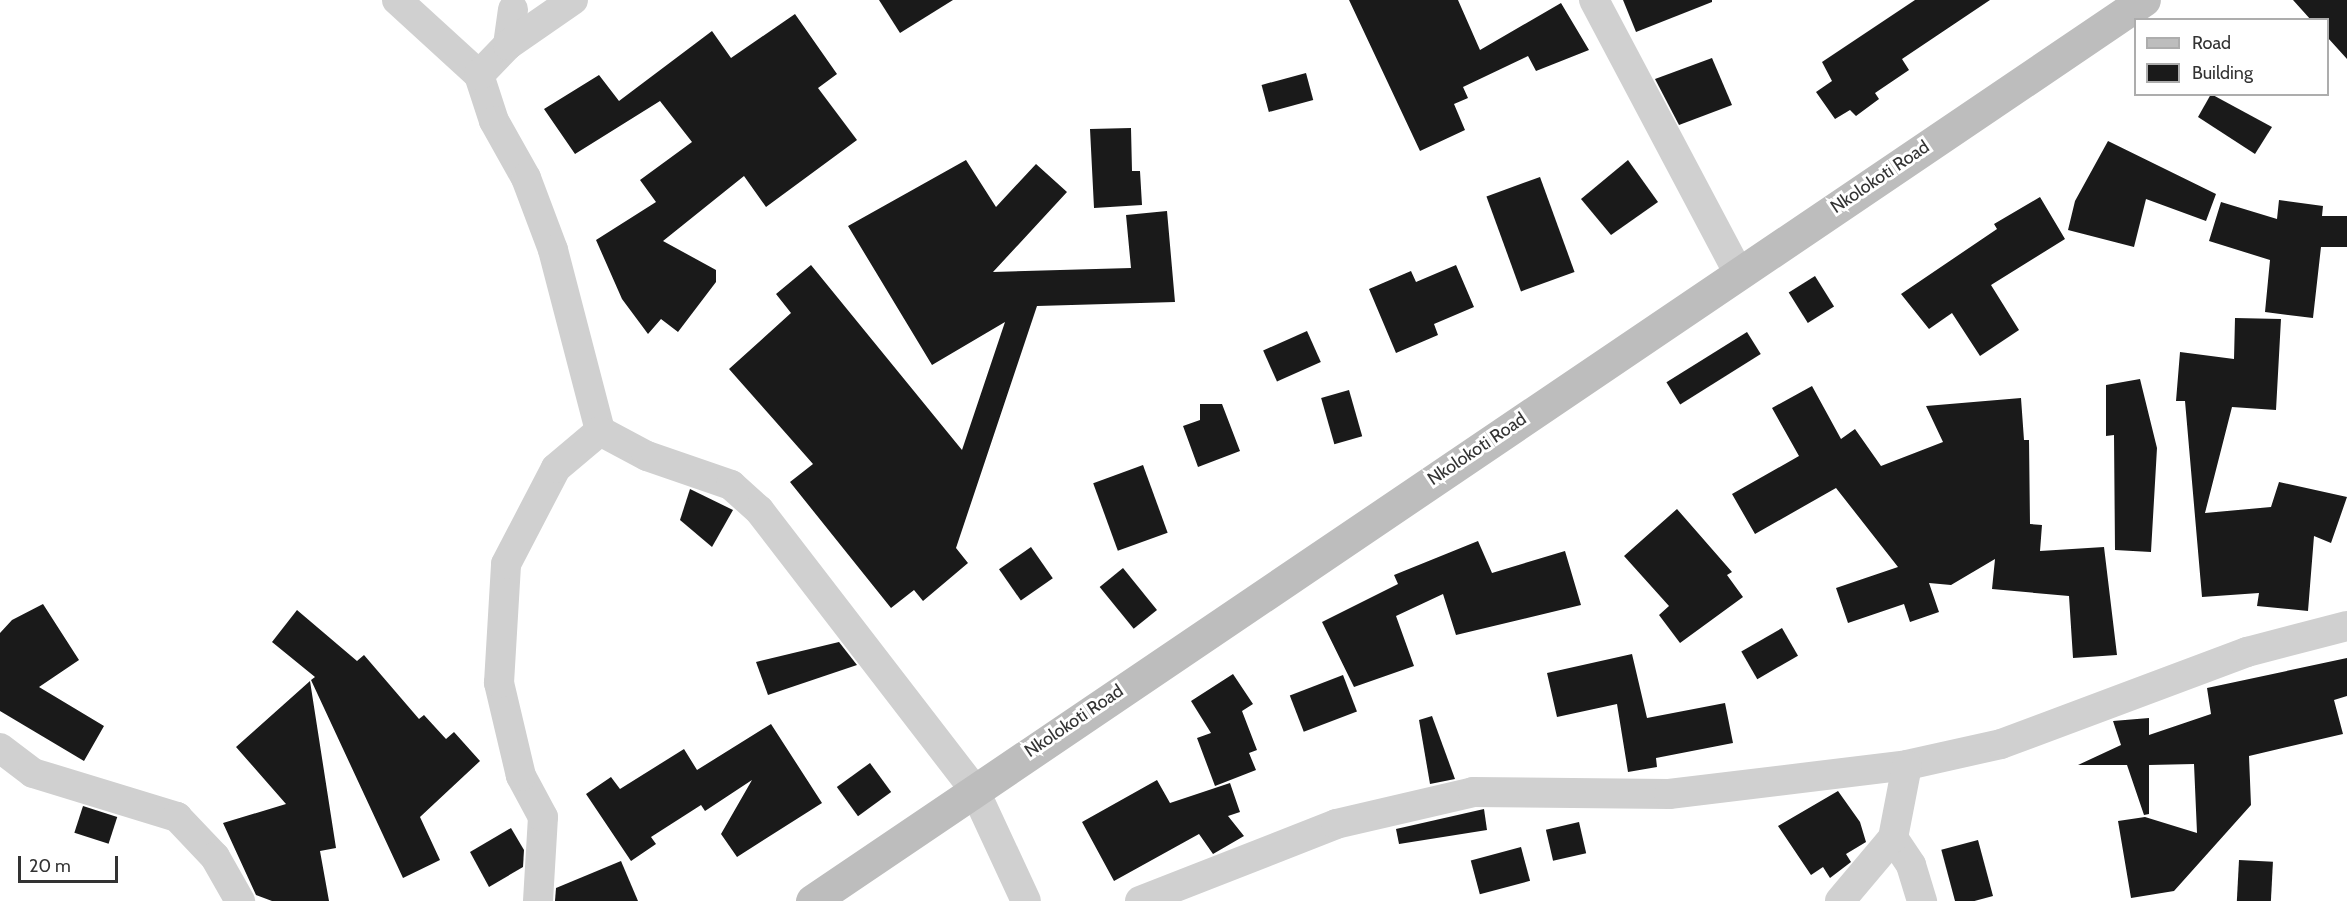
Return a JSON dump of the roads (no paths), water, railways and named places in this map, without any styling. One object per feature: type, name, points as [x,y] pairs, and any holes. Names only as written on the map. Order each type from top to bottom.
[{"type":"main road","name":"Nkolokoti Road","points":[[812,901],[1738,272],[2144,0]]},
{"type":"street","points":[[397,0],[479,75],[494,121],[526,178],[553,250],[600,430],[647,456],[731,485],[759,510],[974,789],[1026,901]]},
{"type":"street","points":[[479,75],[508,45],[573,0]]},
{"type":"street","points":[[1594,0],[1738,272]]},
{"type":"street","points":[[508,45],[513,9]]},
{"type":"street","points":[[538,901],[543,817],[521,776],[499,683],[506,564],[556,468],[600,430]]},
{"type":"street","points":[[1140,901],[1336,824],[1473,792],[1669,794],[1908,765],[2001,744],[2247,652],[2347,626]]},
{"type":"street","points":[[0,748],[33,773],[177,817],[215,857],[240,901]]},
{"type":"street","points":[[1840,901],[1893,838],[1908,765]]},
{"type":"street","points":[[1893,838],[1911,865],[1922,901]]}]
